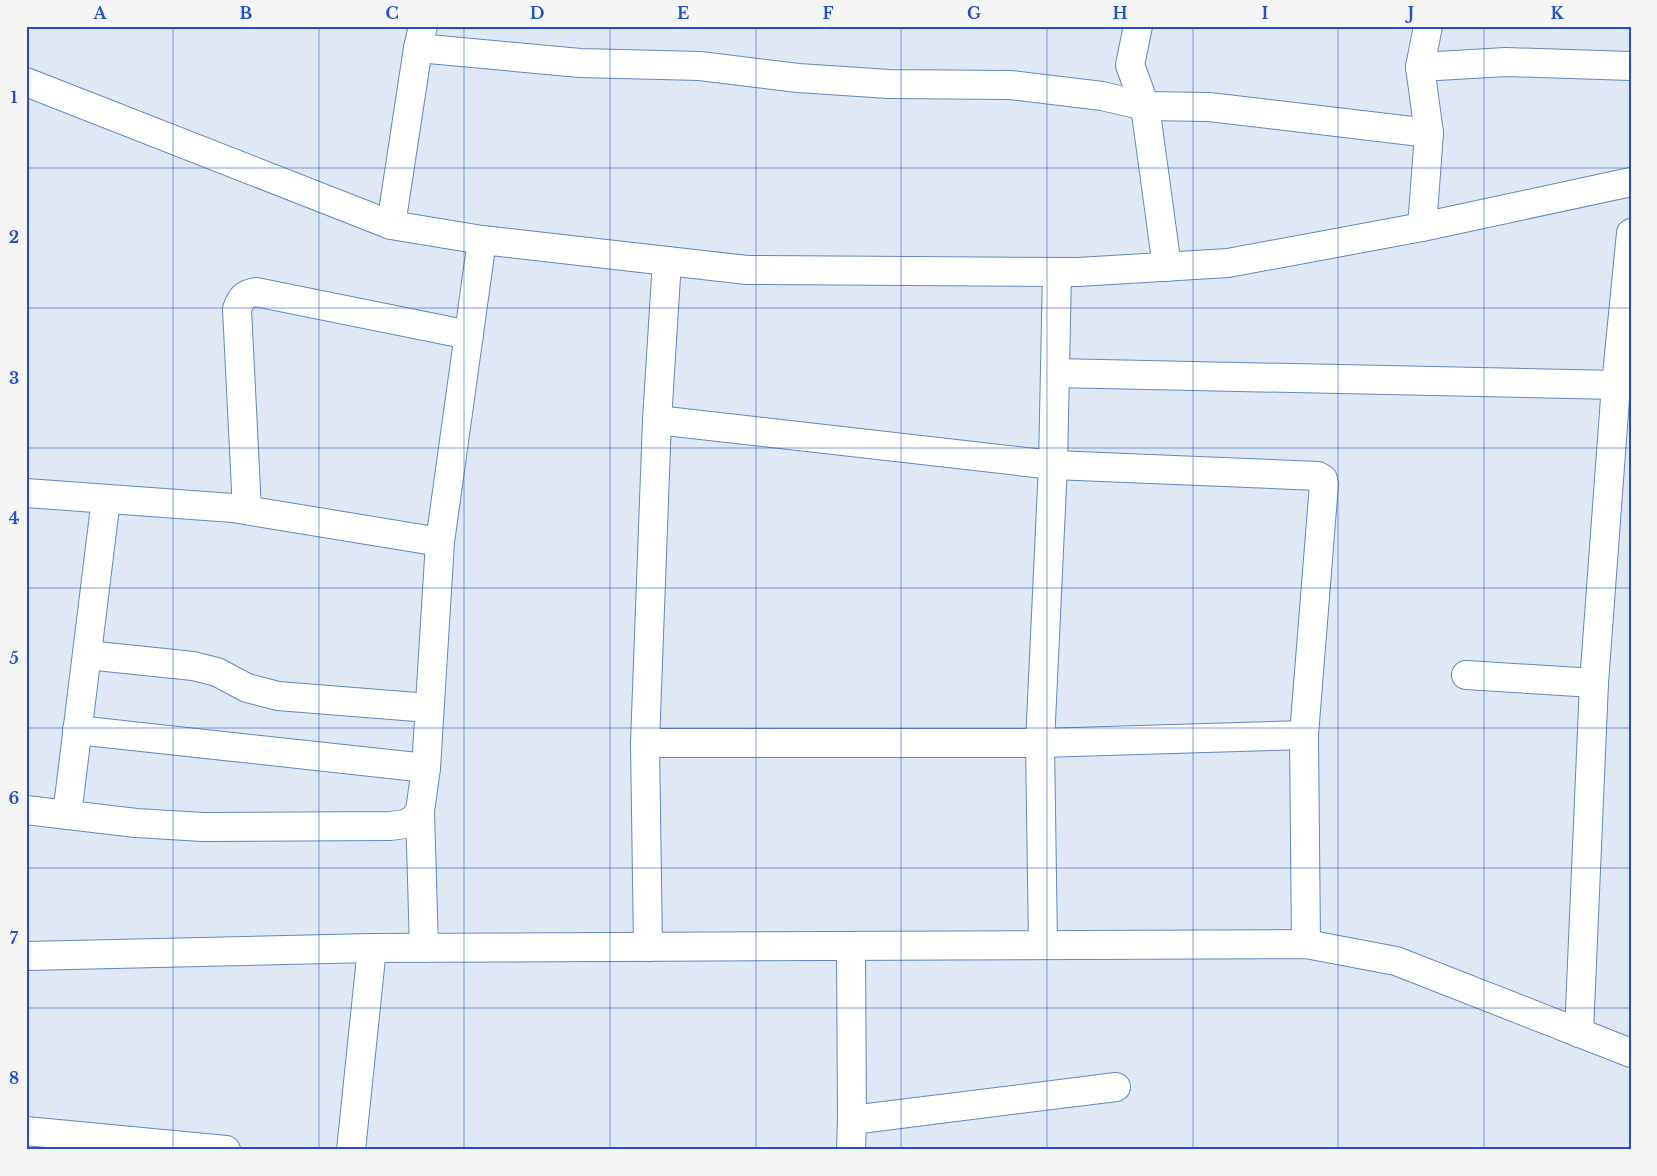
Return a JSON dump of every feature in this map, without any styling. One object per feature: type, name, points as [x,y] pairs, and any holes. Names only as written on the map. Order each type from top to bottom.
[{"type":"street","points":[[1138,26],[1130,65],[1145,106],[1167,267]]},
{"type":"street","points":[[1422,227],[1428,133],[1420,67],[1428,26]]},
{"type":"street","points":[[391,225],[420,37],[580,63],[700,66],[798,78],[889,84],[1010,85],[1102,96],[1145,106],[1209,107],[1428,133]]},
{"type":"street","points":[[1420,67],[1506,62],[1631,66]]},
{"type":"street","points":[[26,82],[391,225],[482,240],[747,270],[1057,272],[1228,263],[1422,227],[1631,182]]},
{"type":"street","points":[[1579,1033],[1594,683],[1616,385],[1631,233]]},
{"type":"street","points":[[424,948],[420,811],[426,768],[440,542],[482,240]]},
{"type":"street","points":[[648,947],[644,744],[657,420],[667,261]]},
{"type":"street","points":[[1043,945],[1040,743],[1053,465],[1057,272]]},
{"type":"street","points":[[247,510],[238,309],[241,299],[246,293],[256,292],[469,335]]},
{"type":"street","points":[[1055,373],[1616,385]]},
{"type":"street","points":[[657,420],[1053,465],[1318,476],[1323,479],[1304,735],[1306,944]]},
{"type":"street","points":[[26,493],[247,510],[440,542]]},
{"type":"street","points":[[67,815],[106,499]]},
{"type":"street","points":[[87,656],[193,666],[217,672],[247,688],[278,696],[430,708]]},
{"type":"street","points":[[1466,675],[1594,683]]},
{"type":"street","points":[[77,730],[426,768]]},
{"type":"street","points":[[644,744],[1040,743],[1304,735]]},
{"type":"street","points":[[26,810],[136,823],[203,827],[390,826],[405,824],[414,819],[420,811]]},
{"type":"street","points":[[26,956],[372,948],[1306,944],[1396,962],[1631,1053]]},
{"type":"street","points":[[851,1150],[852,946]]},
{"type":"street","points":[[351,1150],[372,948]]},
{"type":"street","points":[[852,1120],[1116,1087]]},
{"type":"street","points":[[26,1131],[68,1142],[226,1150]]}]
